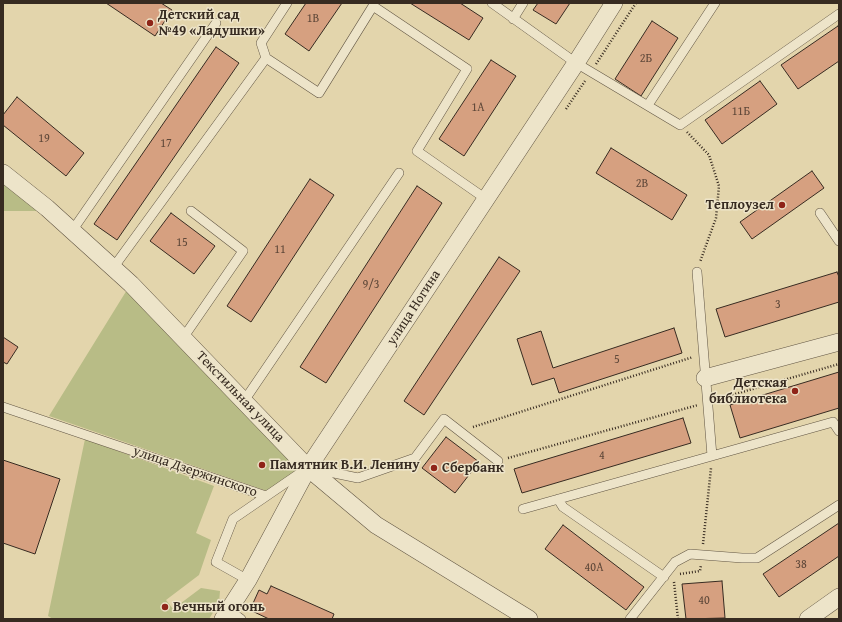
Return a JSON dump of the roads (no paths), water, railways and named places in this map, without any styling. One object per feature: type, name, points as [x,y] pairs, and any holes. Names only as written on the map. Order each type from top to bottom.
[{"type":"street","name":"улица Ногина","points":[[231,616],[248,580],[308,468],[576,63],[614,3]]},
{"type":"street","name":"Текстильная улица","points":[[3,173],[47,208],[136,289],[308,468]]},
{"type":"street","points":[[705,378],[839,342]]},
{"type":"street","points":[[308,468],[376,525],[529,619]]},
{"type":"street","points":[[808,619],[839,598]]},
{"type":"lane","points":[[287,3],[261,42],[266,58],[319,93],[373,6],[467,70],[416,151],[486,199]]},
{"type":"lane","points":[[492,3],[576,63],[680,125],[839,14]]},
{"type":"lane","points":[[513,18],[523,3]]},
{"type":"lane","points":[[648,105],[715,3]]},
{"type":"lane","points":[[72,231],[216,23]]},
{"type":"lane","points":[[113,268],[266,58]]},
{"type":"lane","points":[[244,401],[399,173]]},
{"type":"lane","points":[[183,338],[243,251],[191,211]]},
{"type":"lane","points":[[820,213],[839,241]]},
{"type":"lane","points":[[697,272],[712,456]]},
{"type":"lane","name":"улица Дзержинского","points":[[3,407],[266,496],[308,468]]},
{"type":"lane","points":[[308,468],[358,478],[415,458],[444,419],[498,461]]},
{"type":"lane","points":[[523,509],[833,422],[839,431]]},
{"type":"lane","points":[[248,580],[216,562],[233,519],[266,496]]},
{"type":"lane","points":[[558,499],[563,506],[664,577]]},
{"type":"lane","points":[[630,619],[675,562],[690,554],[757,558],[839,505]]},
{"type":"place","name":"Детский сад №49 «Ладушки»","points":[[150,23]]},
{"type":"place","name":"Теплоузел","points":[[782,205]]},
{"type":"place","name":"Детская библиотека","points":[[795,391]]},
{"type":"place","name":"Памятник В.И. Ленину","points":[[262,465]]},
{"type":"place","name":"Сбербанк","points":[[434,468]]},
{"type":"place","name":"Вечный огонь","points":[[165,607]]}]
